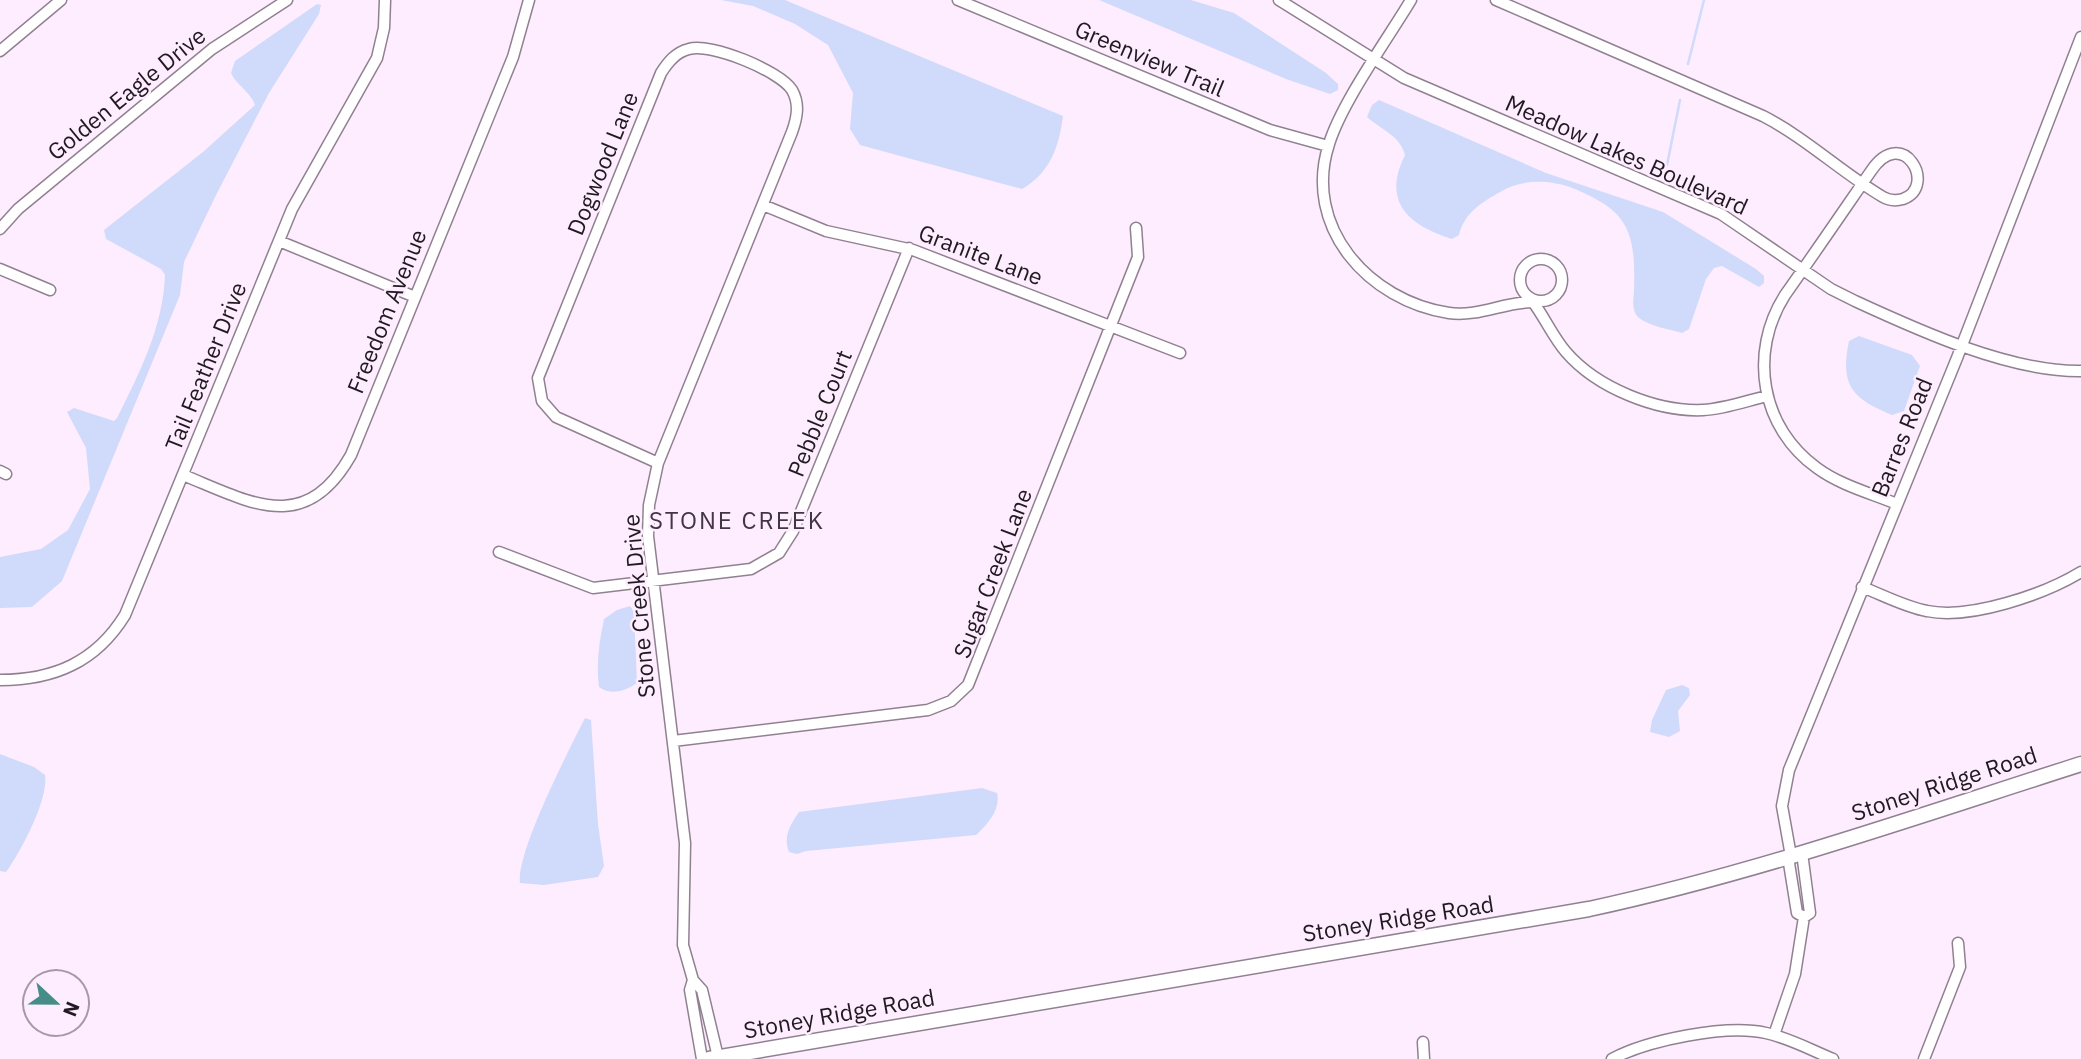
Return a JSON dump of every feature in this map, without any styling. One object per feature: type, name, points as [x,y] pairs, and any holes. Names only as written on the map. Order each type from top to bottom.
[{"type":"street","points":[[0,51],[61,0]]},
{"type":"street","name":"Golden Eagle Drive","points":[[0,229],[18,209],[203,57],[287,0]]},
{"type":"street","name":"Tail Feather Drive","points":[[0,680],[32,679],[54,674],[77,664],[105,643],[129,607],[279,241],[304,186],[377,58],[384,28],[386,0]]},
{"type":"street","name":"Freedom Avenue","points":[[183,475],[250,503],[270,507],[294,505],[323,489],[339,474],[351,454],[513,57],[529,0]]},
{"type":"street","name":"Greenview Trail","points":[[958,0],[1270,130],[1328,146]]},
{"type":"street","name":"Meadow Lakes Boulevard","points":[[1279,0],[1374,62],[1404,78],[1721,214],[1802,270],[1855,302],[2024,367],[2081,371]]},
{"type":"street","points":[[1411,0],[1340,118],[1328,146],[1324,185],[1330,220],[1344,250],[1376,283],[1423,306],[1448,313],[1483,312],[1533,302],[1550,299],[1560,290],[1560,271],[1551,262],[1533,261],[1522,272],[1522,288],[1533,302],[1561,346],[1578,365],[1609,384],[1654,403],[1678,409],[1706,410],[1767,396]]},
{"type":"street","points":[[1496,0],[1763,116],[1799,136],[1862,183],[1889,200],[1902,200],[1914,190],[1917,171],[1906,156],[1888,155],[1877,161],[1862,183],[1780,302],[1768,331],[1763,366],[1767,396],[1786,438],[1812,465],[1831,477],[1896,504]]},
{"type":"street","name":"Barres Road","points":[[1774,1035],[1791,990],[1804,917],[1810,913],[1782,806],[1789,770],[1962,344],[2081,37]]},
{"type":"street","name":"Dogwood Lane","points":[[658,463],[556,417],[542,401],[538,378],[661,73],[683,51],[697,47],[716,50],[775,75],[792,91],[797,106],[796,122],[763,205]]},
{"type":"street","name":"Granite Lane","points":[[763,205],[826,231],[909,248],[1180,353]]},
{"type":"street","name":"Stone Creek Drive","points":[[714,1058],[702,990],[693,980],[683,945],[685,843],[648,518],[658,463],[763,205]]},
{"type":"street","name":"Sugar Creek Lane","points":[[673,741],[920,711],[945,704],[963,691],[976,672],[1138,257],[1136,228]]},
{"type":"street","points":[[279,241],[415,297]]},
{"type":"street","name":"Pebble Court","points":[[499,552],[588,588],[751,569],[772,559],[784,547],[909,248]]},
{"type":"street","points":[[0,269],[50,290]]},
{"type":"street","points":[[1862,587],[1920,610],[1951,614],[1982,608],[2051,587],[2081,572]]},
{"type":"street","name":"Stoney Ridge Road","points":[[714,1058],[1589,909],[1683,889],[2081,764]]},
{"type":"street","points":[[1924,1059],[1959,967],[1958,943]]},
{"type":"street","name":"Stone Creek Drive","points":[[693,980],[690,990],[702,1059]]},
{"type":"street","points":[[1612,1059],[1632,1050],[1720,1031],[1751,1031],[1774,1035],[1833,1059]]},
{"type":"street","points":[[1423,1042],[1424,1059]]},
{"type":"water","points":[[721,0],[785,0],[1063,116],[1052,158],[1040,175],[1022,189],[860,145],[850,129],[853,93],[828,45],[795,24],[753,6]]},
{"type":"water","points":[[1099,0],[1191,0],[1234,13],[1326,73],[1338,84],[1338,90],[1330,94],[1286,79]]},
{"type":"water","points":[[317,4],[321,5],[319,14],[269,93],[184,262],[180,295],[62,581],[32,607],[0,608],[0,557],[41,549],[68,530],[90,489],[86,448],[67,412],[74,408],[114,421],[117,418],[149,349],[160,313],[165,275],[161,269],[106,239],[104,230],[203,152],[255,105],[231,73],[235,61]]},
{"type":"water","points":[[1379,100],[1546,173],[1663,212],[1756,269],[1764,276],[1764,283],[1759,287],[1722,266],[1714,268],[1706,279],[1689,329],[1682,333],[1646,322],[1637,316],[1634,310],[1633,251],[1624,224],[1616,213],[1589,195],[1553,183],[1536,182],[1510,187],[1475,209],[1465,220],[1459,235],[1452,239],[1436,233],[1411,218],[1398,198],[1396,186],[1405,155],[1399,142],[1367,117],[1372,105]]},
{"type":"water","points":[[1859,336],[1912,355],[1920,366],[1904,411],[1892,415],[1878,409],[1858,396],[1852,388],[1846,369],[1849,341]]},
{"type":"water","points":[[630,606],[634,612],[637,683],[614,692],[604,690],[599,687],[598,678],[604,619],[617,610]]},
{"type":"water","points":[[1682,685],[1689,688],[1690,695],[1678,711],[1680,731],[1669,737],[1650,732],[1652,720],[1666,690]]},
{"type":"water","points":[[585,718],[591,720],[598,824],[604,866],[598,877],[544,885],[520,883],[526,849],[535,826]]},
{"type":"water","points":[[0,754],[34,767],[45,775],[43,798],[38,811],[26,839],[6,872],[0,871]]},
{"type":"water","points":[[982,788],[997,793],[998,799],[989,821],[976,835],[797,854],[789,852],[788,831],[799,812]]},
{"type":"waterway","points":[[1688,64],[1704,0]]},
{"type":"waterway","points":[[1667,165],[1680,100]]},
{"type":"district","name":"STONE CREEK","points":[[737,520]]}]
